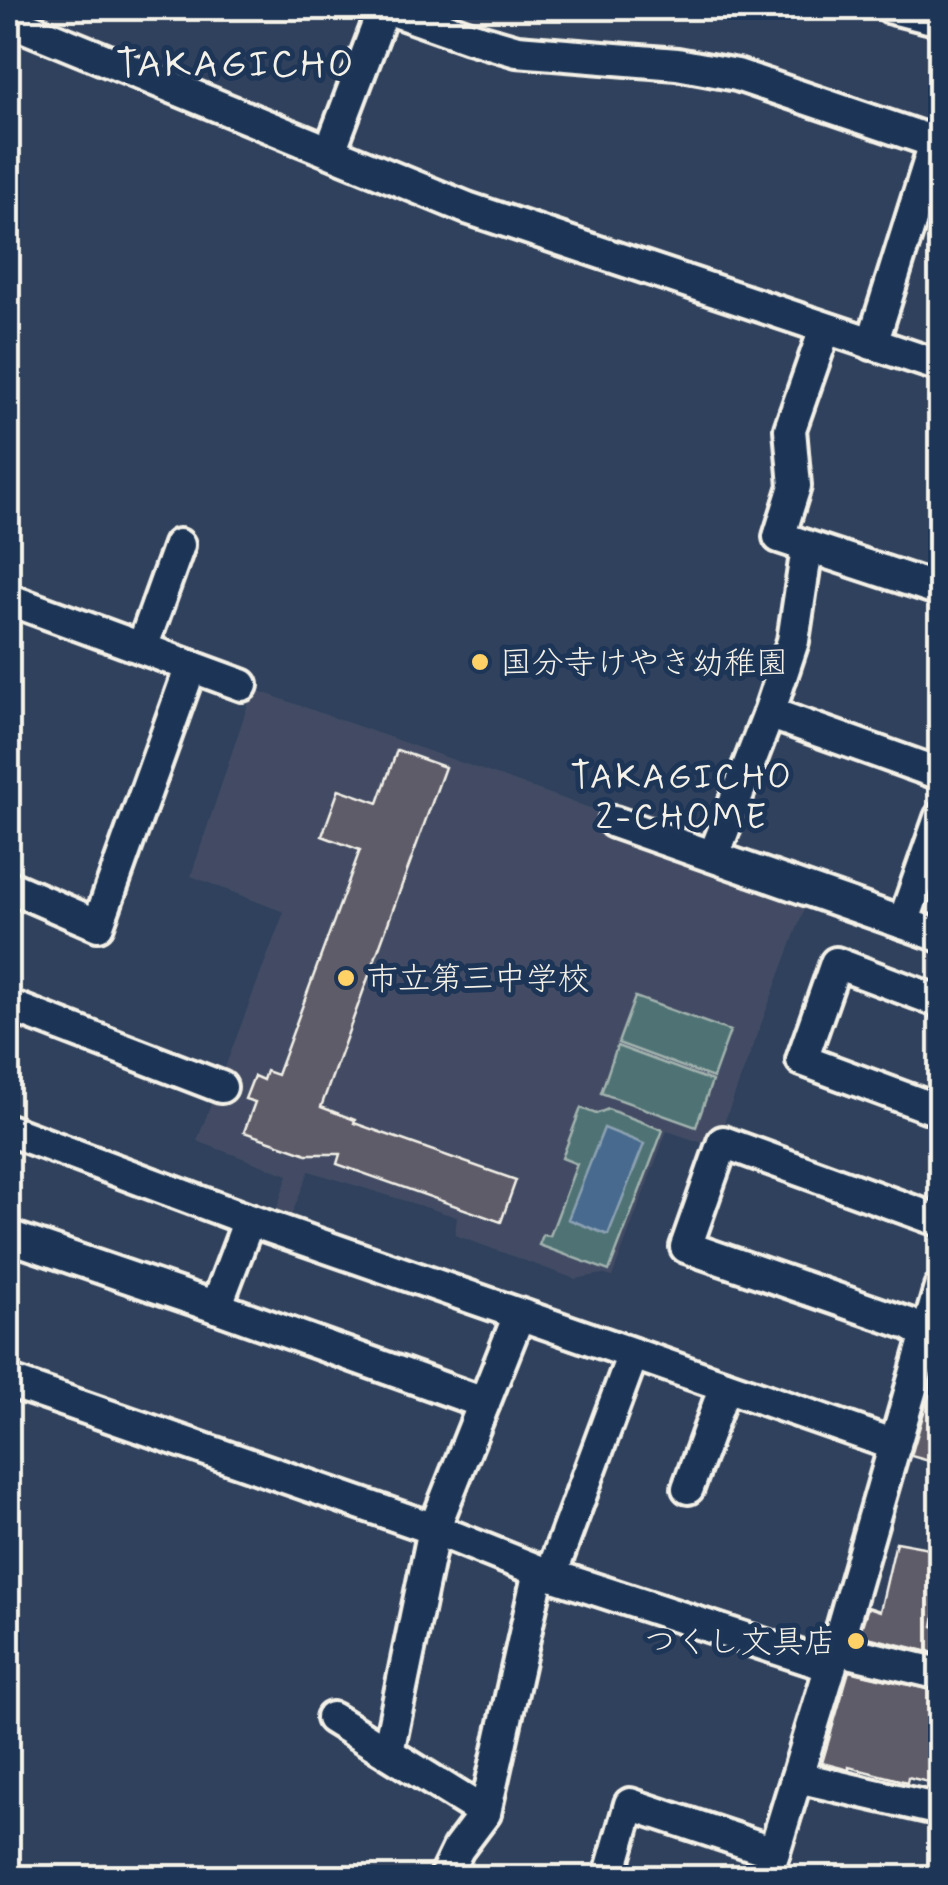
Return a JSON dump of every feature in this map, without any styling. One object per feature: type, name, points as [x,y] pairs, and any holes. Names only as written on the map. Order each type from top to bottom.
[{"type":"street","points":[[330,151],[385,8],[518,51],[661,62],[736,75],[938,144],[872,344]]},
{"type":"street","points":[[892,8],[940,20]]},
{"type":"street","points":[[8,20],[467,208],[940,366]]},
{"type":"street","points":[[826,329],[790,429],[795,486],[779,538],[940,590]]},
{"type":"street","points":[[142,648],[178,545]]},
{"type":"street","points":[[714,856],[793,641],[807,548]]},
{"type":"street","points":[[8,599],[242,685]]},
{"type":"street","points":[[8,886],[98,925],[190,666]]},
{"type":"street","points":[[769,712],[940,774]]},
{"type":"street","points":[[904,923],[940,818]]},
{"type":"street","points":[[614,822],[940,936]]},
{"type":"street","points":[[940,1002],[836,963],[802,1060],[940,1111]]},
{"type":"street","points":[[8,1005],[221,1087]]},
{"type":"street","points":[[8,1130],[249,1220],[895,1445]]},
{"type":"street","points":[[926,1335],[909,1324],[686,1247],[723,1142],[940,1221]]},
{"type":"street","points":[[216,1307],[249,1220]]},
{"type":"street","points":[[8,1236],[484,1403]]},
{"type":"street","points":[[622,1878],[610,1874],[630,1804],[770,1865],[940,1288]]},
{"type":"street","points":[[388,1752],[434,1529],[519,1315]]},
{"type":"street","points":[[444,1878],[458,1849],[485,1813],[545,1573],[632,1354]]},
{"type":"street","points":[[8,1380],[434,1529],[545,1573],[833,1657],[940,1674]]},
{"type":"street","points":[[688,1488],[725,1386]]},
{"type":"street","points":[[332,1718],[485,1813]]},
{"type":"street","points":[[797,1777],[940,1810]]},
{"type":"shaded area","points":[[253,689],[598,811],[595,826],[808,899],[715,1147],[667,1131],[612,1277],[602,1274],[575,1279],[455,1235],[457,1217],[309,1171],[291,1216],[276,1211],[288,1175],[197,1141],[284,912],[191,876]]},
{"type":"shaded area","points":[[604,1128],[644,1144],[608,1235],[568,1219]]},
{"type":"green space","points":[[635,997],[730,1031],[713,1078],[618,1043]]},
{"type":"green space","points":[[617,1046],[712,1081],[696,1127],[601,1093]]},
{"type":"green space","points":[[581,1108],[596,1114],[608,1109],[663,1130],[609,1271],[539,1245],[543,1235],[550,1236],[577,1164],[562,1158]]},
{"type":"building","points":[[397,750],[445,767],[321,1107],[355,1120],[354,1123],[516,1180],[501,1222],[337,1164],[340,1154],[307,1154],[244,1132],[255,1102],[245,1099],[254,1076],[263,1080],[266,1071],[277,1075],[360,850],[322,836],[339,789],[378,803]]},
{"type":"building","points":[[935,1375],[940,1376],[940,1464],[911,1456]]},
{"type":"building","points":[[896,1542],[940,1550],[940,1588],[933,1626],[940,1628],[934,1653],[859,1635],[868,1607],[880,1611]]},
{"type":"building","points":[[849,1671],[940,1692],[940,1785],[908,1777],[907,1782],[822,1763]]},
{"type":"place","name":"国分寺けやき幼稚園","points":[[480,662]]},
{"type":"place","name":"市立第三中学校","points":[[346,978]]},
{"type":"place","name":"つくし文具店","points":[[856,1641]]},
{"type":"district","name":"TAKAGICHO","points":[[236,63]]},
{"type":"district","name":"TAKAGICHO 2-CHOME","points":[[682,796]]}]
